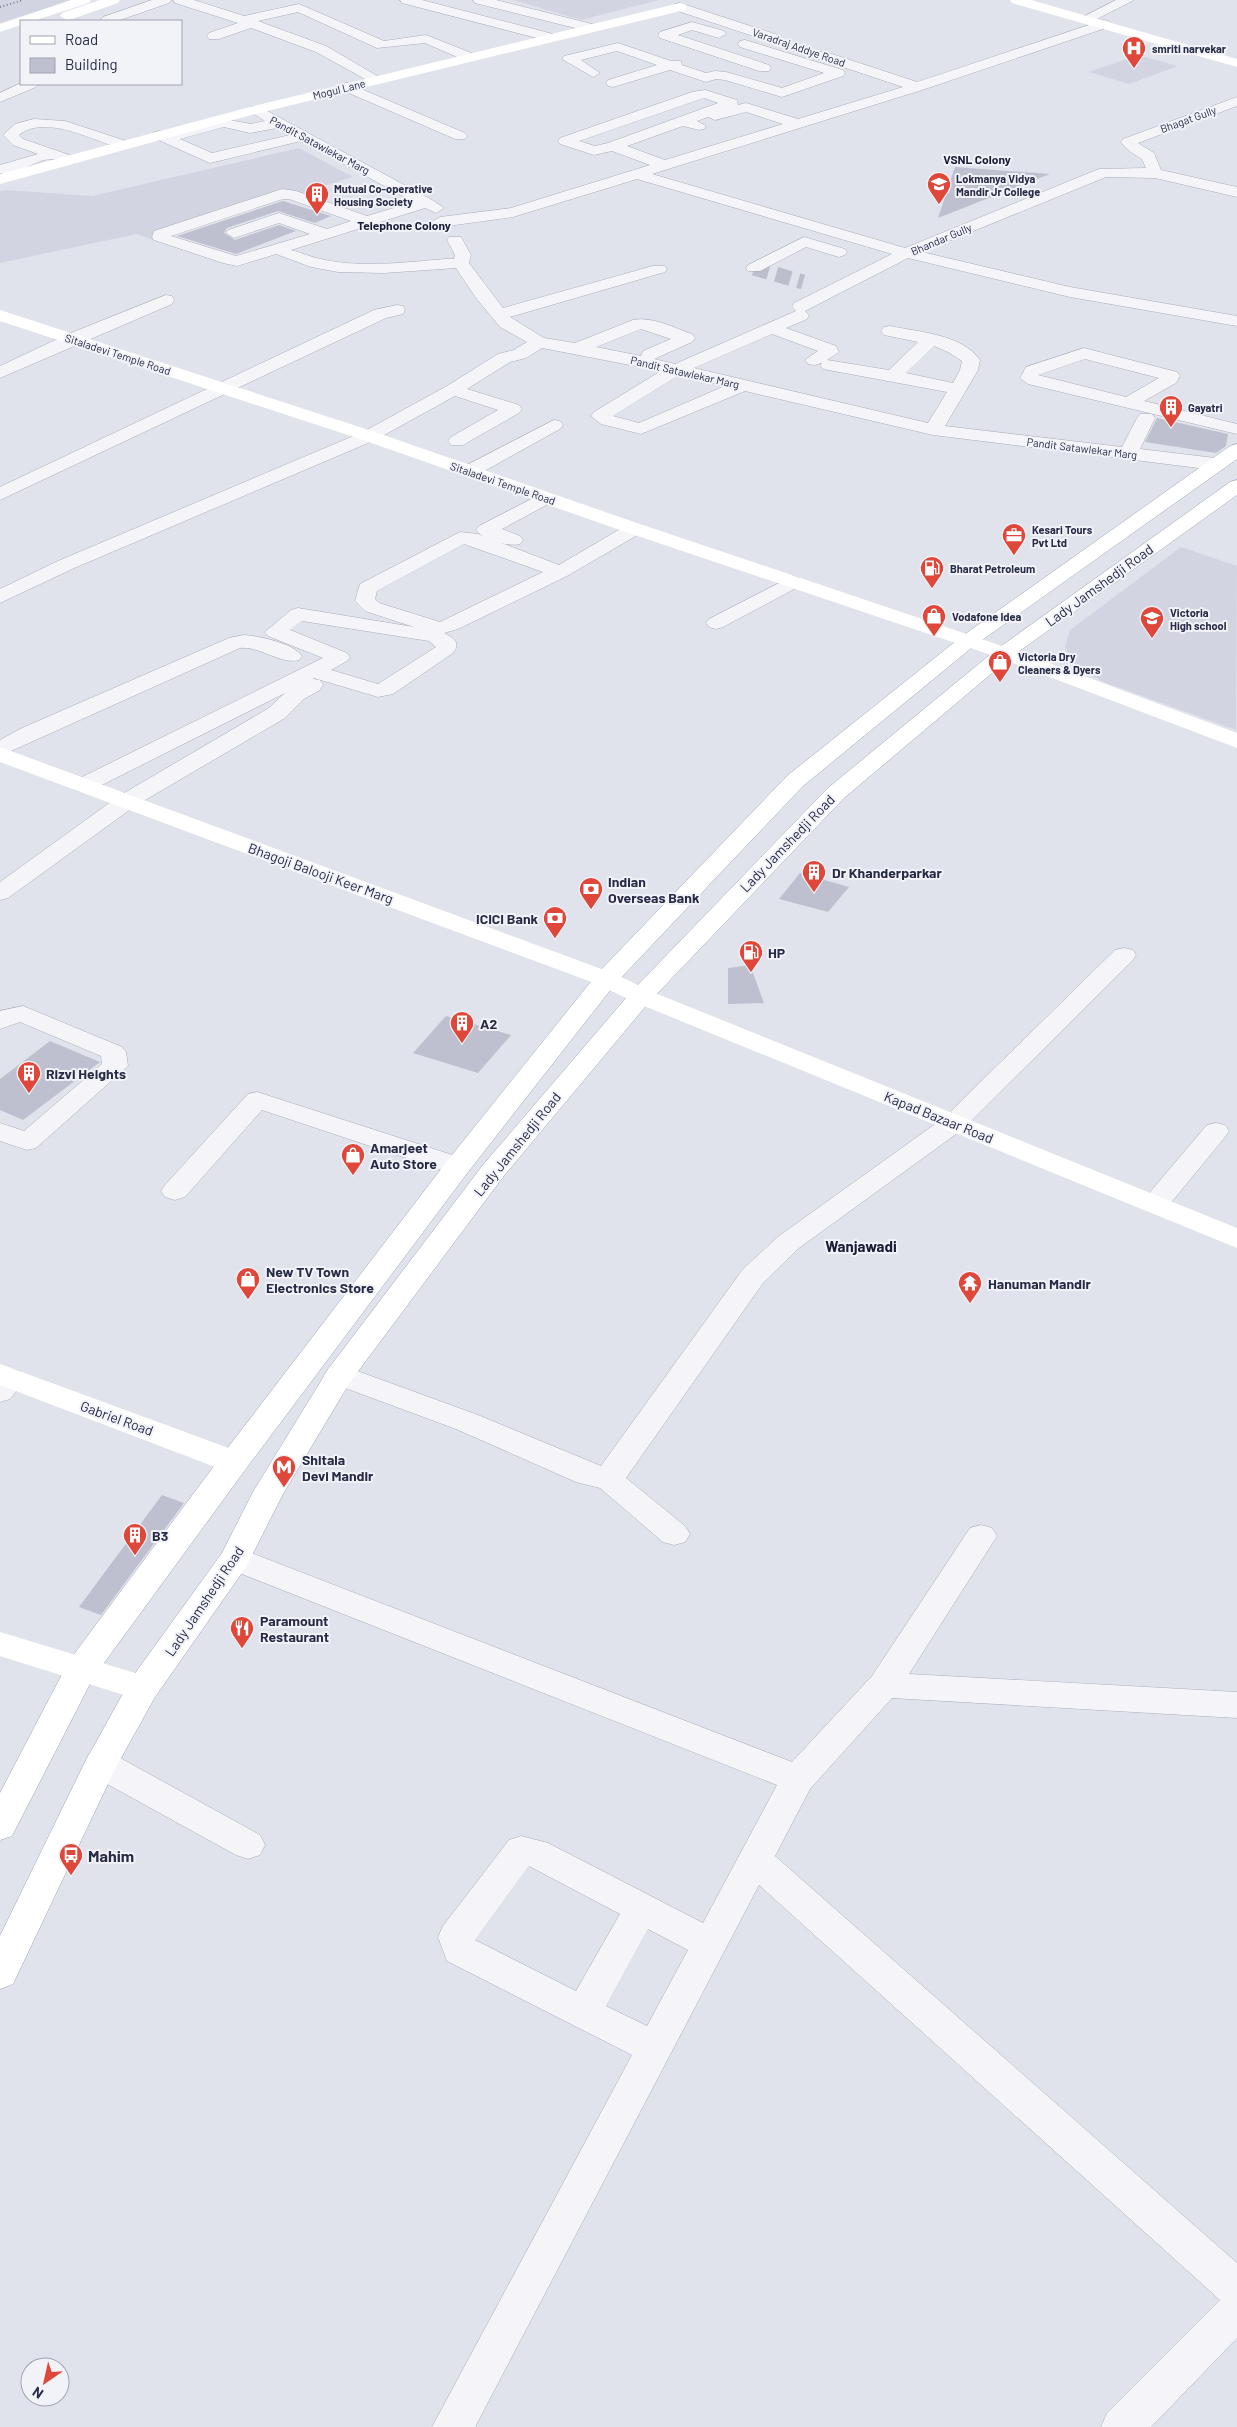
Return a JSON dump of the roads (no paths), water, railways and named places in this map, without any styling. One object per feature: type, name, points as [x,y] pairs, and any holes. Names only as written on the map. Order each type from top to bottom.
[{"type":"main road","points":[[38,20],[84,0]]},
{"type":"main road","points":[[54,20],[113,0]]},
{"type":"main road","points":[[1017,0],[1237,63]]},
{"type":"main road","name":"Mogul Lane","points":[[188,130],[255,110],[374,80],[680,7]]},
{"type":"main road","points":[[0,28],[20,24]]},
{"type":"main road","points":[[0,39],[20,32]]},
{"type":"main road","points":[[57,158],[162,137]]},
{"type":"main road","name":"Sitaladevi Temple Road","points":[[0,315],[369,436],[545,498],[1004,653],[1237,741]]},
{"type":"main road","points":[[0,1826],[81,1670],[234,1462],[458,1166],[606,980],[795,781],[968,641],[1237,450]]},
{"type":"main road","name":"Lady Jamshedji Road","points":[[0,1973],[101,1764],[143,1688],[235,1559],[268,1492],[340,1375],[493,1171],[641,996],[836,792],[1004,653],[1237,486]]},
{"type":"main road","name":"Bhagoji Balooji Keer Marg","points":[[0,754],[606,980],[641,996]]},
{"type":"main road","name":"Kapad Bazaar Road","points":[[641,996],[1237,1239]]},
{"type":"main road","name":"Gabriel Road","points":[[4,1382],[234,1462]]},
{"type":"main road","points":[[0,1644],[143,1688]]},
{"type":"street","points":[[108,20],[164,0]]},
{"type":"street","points":[[180,0],[253,20],[359,60],[387,65],[453,50]]},
{"type":"street","points":[[407,0],[548,38]]},
{"type":"street","points":[[450,11],[478,0],[591,28]]},
{"type":"street","points":[[1086,19],[1128,0]]},
{"type":"street","name":"Varadraj Addye Road","points":[[680,7],[917,87]]},
{"type":"street","points":[[214,36],[253,20],[299,8],[382,45],[426,39],[469,57]]},
{"type":"street","points":[[253,20],[321,49],[374,80]]},
{"type":"street","points":[[613,146],[660,164],[792,122],[917,87],[1104,24]]},
{"type":"street","points":[[691,84],[750,103],[838,73],[743,44],[698,26],[692,26],[664,35],[780,73],[751,83]]},
{"type":"street","points":[[613,83],[768,37]]},
{"type":"street","points":[[594,73],[569,59],[618,47],[706,78]]},
{"type":"street","points":[[787,70],[808,63]]},
{"type":"street","points":[[645,100],[706,78],[721,75],[782,93]]},
{"type":"street","points":[[4,97],[30,85]]},
{"type":"street","points":[[347,87],[460,136]]},
{"type":"street","points":[[701,94],[732,103],[651,133],[594,151],[565,141],[634,116],[701,94]]},
{"type":"street","points":[[4,97],[25,100]]},
{"type":"street","name":"Bhagat Gully","points":[[1155,172],[1149,156],[1135,149],[1128,142],[1237,102]]},
{"type":"street","points":[[748,137],[707,123],[705,120],[727,111],[746,107],[792,122]]},
{"type":"street","name":"Pandit Satawlekar Marg","points":[[255,110],[438,213]]},
{"type":"street","points":[[634,116],[666,127]]},
{"type":"street","points":[[366,221],[291,194],[282,194],[160,234],[160,237],[237,261],[279,250],[324,233],[366,221],[438,213],[513,212],[637,174],[734,138],[683,121]]},
{"type":"street","points":[[162,137],[224,123],[240,125],[250,130],[278,122]]},
{"type":"street","points":[[276,143],[259,134],[278,122]]},
{"type":"street","points":[[57,158],[18,142],[10,135],[17,128],[26,125],[53,123],[124,145]]},
{"type":"street","points":[[651,133],[677,142]]},
{"type":"street","points":[[162,137],[210,158],[304,136]]},
{"type":"street","points":[[0,137],[57,158]]},
{"type":"street","points":[[5,172],[57,158],[99,137]]},
{"type":"street","name":"Bhandar Gully","points":[[906,253],[1104,172],[1155,172],[1236,191]]},
{"type":"street","points":[[637,174],[906,253]]},
{"type":"street","points":[[0,597],[66,565],[369,436],[453,390],[504,358],[520,354],[530,342],[502,328],[503,318],[482,294],[461,262],[463,255],[455,240],[449,238],[438,213]]},
{"type":"street","points":[[234,233],[279,218],[324,233]]},
{"type":"street","points":[[200,220],[279,250],[337,267],[417,266],[461,262]]},
{"type":"street","points":[[754,268],[804,242],[855,256],[832,269]]},
{"type":"street","points":[[593,342],[664,362],[772,328],[883,264],[906,253]]},
{"type":"street","name":"Bhandar Gully","points":[[906,253],[1070,292],[1237,321]]},
{"type":"street","points":[[862,258],[883,264]]},
{"type":"street","points":[[503,318],[659,269]]},
{"type":"street","points":[[0,373],[72,339],[166,300]]},
{"type":"street","points":[[0,494],[380,314],[398,310]]},
{"type":"street","points":[[576,349],[639,324],[648,325],[686,338],[664,362],[600,416],[607,420],[641,429],[743,385]]},
{"type":"street","points":[[772,328],[830,350],[822,362],[958,388]]},
{"type":"street","points":[[890,331],[930,340],[965,354],[971,360],[969,370],[933,430]]},
{"type":"street","points":[[664,362],[724,334]]},
{"type":"street","points":[[894,376],[930,340]]},
{"type":"street","name":"Pandit Satawlekar Marg","points":[[530,342],[664,362],[743,385],[933,430],[1215,464]]},
{"type":"street","points":[[1128,402],[1170,379],[1171,376],[1084,353],[1032,371],[1028,375],[1029,378],[1034,380],[1237,429]]},
{"type":"street","points":[[453,390],[514,409],[457,441]]},
{"type":"street","points":[[1128,454],[1146,418]]},
{"type":"street","points":[[470,471],[554,425]]},
{"type":"street","points":[[545,498],[486,530],[568,567]]},
{"type":"street","points":[[568,567],[471,538],[460,538],[367,588],[365,601],[372,607],[440,628],[451,625],[568,567],[634,528]]},
{"type":"street","points":[[716,623],[793,582]]},
{"type":"street","points":[[74,781],[288,691],[322,673],[340,657],[275,632],[298,614],[434,636],[446,642],[446,649],[378,692],[322,673]]},
{"type":"street","points":[[0,749],[30,733],[236,642],[249,640],[263,642],[298,659],[300,664],[295,669],[74,781]]},
{"type":"street","points":[[0,893],[127,801],[277,713],[288,691]]},
{"type":"street","points":[[610,1479],[613,1472],[753,1276],[790,1242],[954,1123],[1124,955]]},
{"type":"street","points":[[0,1021],[5,1017],[24,1014],[113,1052],[115,1066],[27,1142],[0,1131]]},
{"type":"street","points":[[175,1191],[257,1100],[458,1166]]},
{"type":"street","points":[[1155,1204],[1216,1131]]},
{"type":"street","points":[[340,1375],[467,1422],[587,1474],[610,1479],[613,1484],[674,1534]]},
{"type":"street","points":[[453,2427],[798,1779],[884,1686],[981,1536]]},
{"type":"street","points":[[235,1559],[798,1779]]},
{"type":"street","points":[[884,1686],[1237,1705]]},
{"type":"street","points":[[101,1764],[248,1845]]},
{"type":"street","points":[[654,2048],[460,1950],[456,1936],[521,1850],[536,1853],[710,1944]]},
{"type":"street","points":[[754,1859],[1237,2289]]},
{"type":"street","points":[[583,2013],[641,1909]]},
{"type":"street","points":[[1122,2427],[1237,2310]]},
{"type":"tunnel","points":[[754,268],[803,282]]},
{"type":"railway","points":[[0,7],[23,0]]},
{"type":"place","name":"smriti narvekar","points":[[1134,69]]},
{"type":"place","name":"Lokmanya Vidya Mandir Jr College","points":[[939,205]]},
{"type":"place","name":"Mutual Co-operative Housing Society","points":[[317,215]]},
{"type":"place","name":"Gayatri","points":[[1171,428]]},
{"type":"place","name":"Kesari Tours Pvt Ltd","points":[[1014,556]]},
{"type":"place","name":"Bharat Petroleum","points":[[932,589]]},
{"type":"place","name":"Vodafone Idea","points":[[934,637]]},
{"type":"place","name":"Victoria High school","points":[[1152,639]]},
{"type":"place","name":"Victoria Dry Cleaners & Dyers","points":[[1000,683]]},
{"type":"place","name":"Dr Khanderparkar","points":[[814,893]]},
{"type":"place","name":"Indian Overseas Bank","points":[[591,910]]},
{"type":"place","name":"ICICI Bank","points":[[555,939]]},
{"type":"place","name":"HP","points":[[751,973]]},
{"type":"place","name":"A2","points":[[462,1044]]},
{"type":"place","name":"Rizvi Heights","points":[[29,1094]]},
{"type":"place","name":"Amarjeet Auto Store","points":[[353,1176]]},
{"type":"place","name":"New TV Town Electronics Store","points":[[248,1300]]},
{"type":"place","name":"Hanuman Mandir","points":[[970,1304]]},
{"type":"place","name":"Shitala Devi Mandir","points":[[284,1488]]},
{"type":"place","name":"B3","points":[[135,1556]]},
{"type":"place","name":"Paramount Restaurant","points":[[242,1649]]},
{"type":"place","name":"Mahim","points":[[71,1876]]},
{"type":"district","name":"VSNL Colony","points":[[977,159]]},
{"type":"district","name":"Telephone Colony","points":[[404,225]]},
{"type":"district","name":"Wanjawadi","points":[[861,1246]]}]
